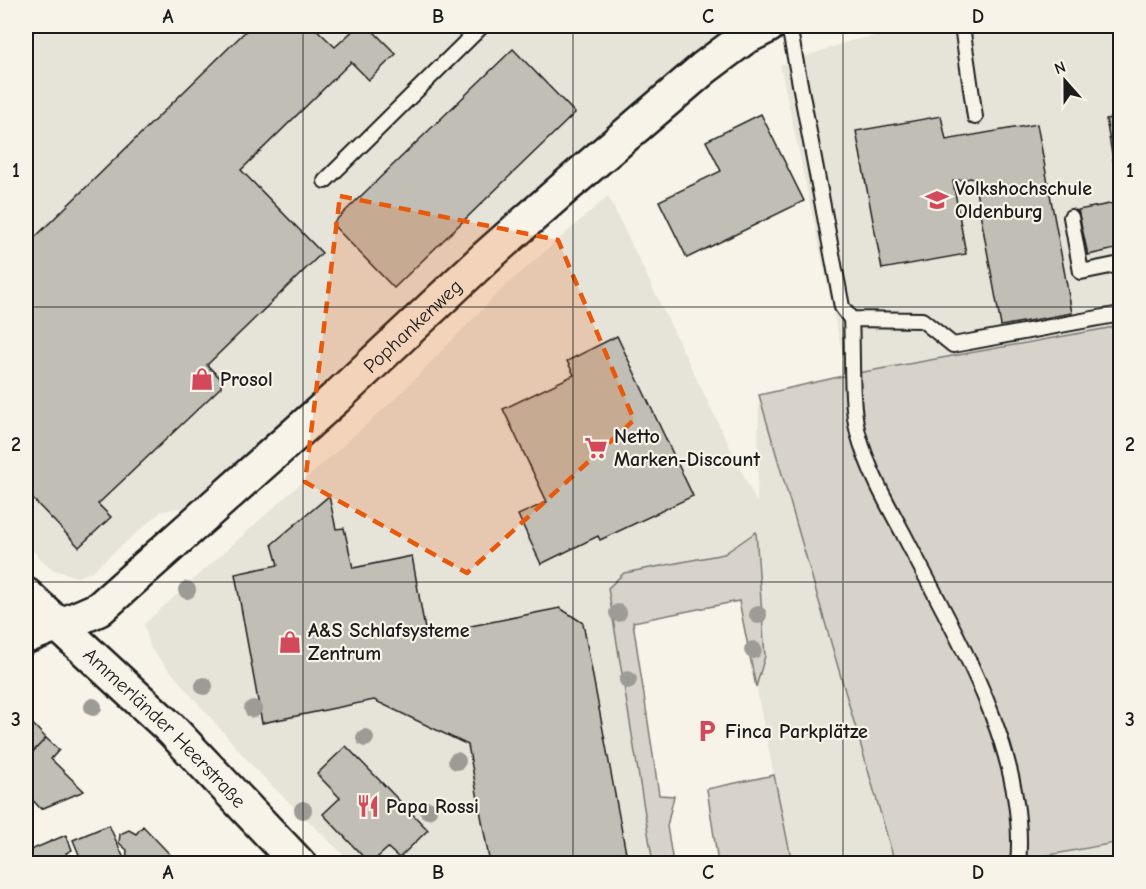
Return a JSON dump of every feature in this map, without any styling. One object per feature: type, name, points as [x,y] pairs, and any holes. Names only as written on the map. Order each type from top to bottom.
[{"type":"street","name":"Pophankenweg","points":[[60,626],[99,609],[339,395],[486,257],[572,182],[717,57],[768,26]]},
{"type":"street","name":"Ammerländer Heerstraße","points":[[26,595],[171,729],[300,864]]},
{"type":"street","points":[[26,639],[60,626]]},
{"type":"lane","points":[[325,181],[482,26]]},
{"type":"lane","points":[[789,26],[842,308],[851,320],[858,432],[886,502],[951,627],[1000,737],[1021,837],[1018,864]]},
{"type":"lane","points":[[962,26],[975,117]]},
{"type":"lane","points":[[1071,217],[1081,272],[1120,264]]},
{"type":"lane","points":[[851,320],[922,320],[953,345],[1120,314]]},
{"type":"highlighted area","points":[[340,196],[558,240],[634,420],[467,573],[305,482]]},
{"type":"shaded area","points":[[26,26],[732,26],[339,368],[188,507],[162,511],[91,572],[77,577],[51,569],[26,544]]},
{"type":"shaded area","points":[[925,26],[1120,26],[1120,863],[792,863],[756,687],[765,656],[756,533],[724,554],[624,573],[608,588],[653,863],[352,863],[256,770],[151,649],[144,624],[397,397],[502,289],[608,196],[757,503],[759,395],[847,375],[780,65],[850,41]]},
{"type":"shaded area","points":[[1120,326],[1120,842],[1006,863],[895,863],[759,395],[847,375]]},
{"type":"shaded area","points":[[756,532],[765,656],[756,687],[739,601],[633,622],[659,795],[674,796],[667,826],[673,863],[653,863],[608,588],[624,573],[724,554]]},
{"type":"shaded area","points":[[774,775],[792,863],[718,863],[707,789]]},
{"type":"building","points":[[251,26],[313,26],[335,47],[358,26],[368,26],[396,54],[369,80],[351,62],[241,170],[322,253],[207,365],[221,379],[221,387],[98,504],[111,517],[79,547],[26,492],[26,258],[32,252],[26,246]]},
{"type":"building","points":[[513,49],[575,113],[394,288],[332,224]]},
{"type":"building","points":[[761,114],[804,201],[687,258],[659,201],[721,171],[706,141]]},
{"type":"building","points":[[941,116],[946,140],[1037,124],[1072,313],[1001,326],[974,180],[971,178],[953,181],[966,254],[882,269],[856,131]]},
{"type":"building","points":[[1120,116],[1120,177],[1116,177],[1106,119]]},
{"type":"building","points":[[1120,202],[1120,248],[1088,255],[1078,210]]},
{"type":"building","name":"Netto Marken-Discount","points":[[617,336],[693,496],[600,540],[598,536],[541,564],[518,515],[547,502],[503,409],[574,375],[567,361]]},
{"type":"building","points":[[329,496],[336,529],[344,528],[353,568],[412,556],[426,635],[560,608],[583,623],[628,864],[490,864],[468,745],[374,700],[262,723],[235,574],[278,565],[272,544]]},
{"type":"building","points":[[26,717],[46,738],[26,759]]},
{"type":"building","points":[[46,738],[59,750],[51,759],[84,791],[41,809],[26,793],[26,759]]},
{"type":"building","name":"Papa Rossi","points":[[346,746],[428,830],[399,858],[388,848],[370,864],[323,814],[340,798],[317,774]]},
{"type":"building","points":[[109,825],[126,863],[127,850],[119,843],[120,834],[129,830],[136,834],[143,826],[179,864],[83,864],[73,840]]},
{"type":"building","points":[[66,835],[72,850],[66,853],[70,863],[26,864],[26,852]]},
{"type":"place","name":"Volkshochschule Oldenburg","points":[[937,200]]},
{"type":"place","name":"Prosol","points":[[202,379]]},
{"type":"place","name":"Netto Marken-Discount","points":[[596,448]]},
{"type":"place","name":"A&S Schlafsysteme Zentrum","points":[[290,642]]},
{"type":"place","name":"Finca Parkplätze","points":[[707,731]]},
{"type":"place","name":"Papa Rossi","points":[[368,806]]}]
